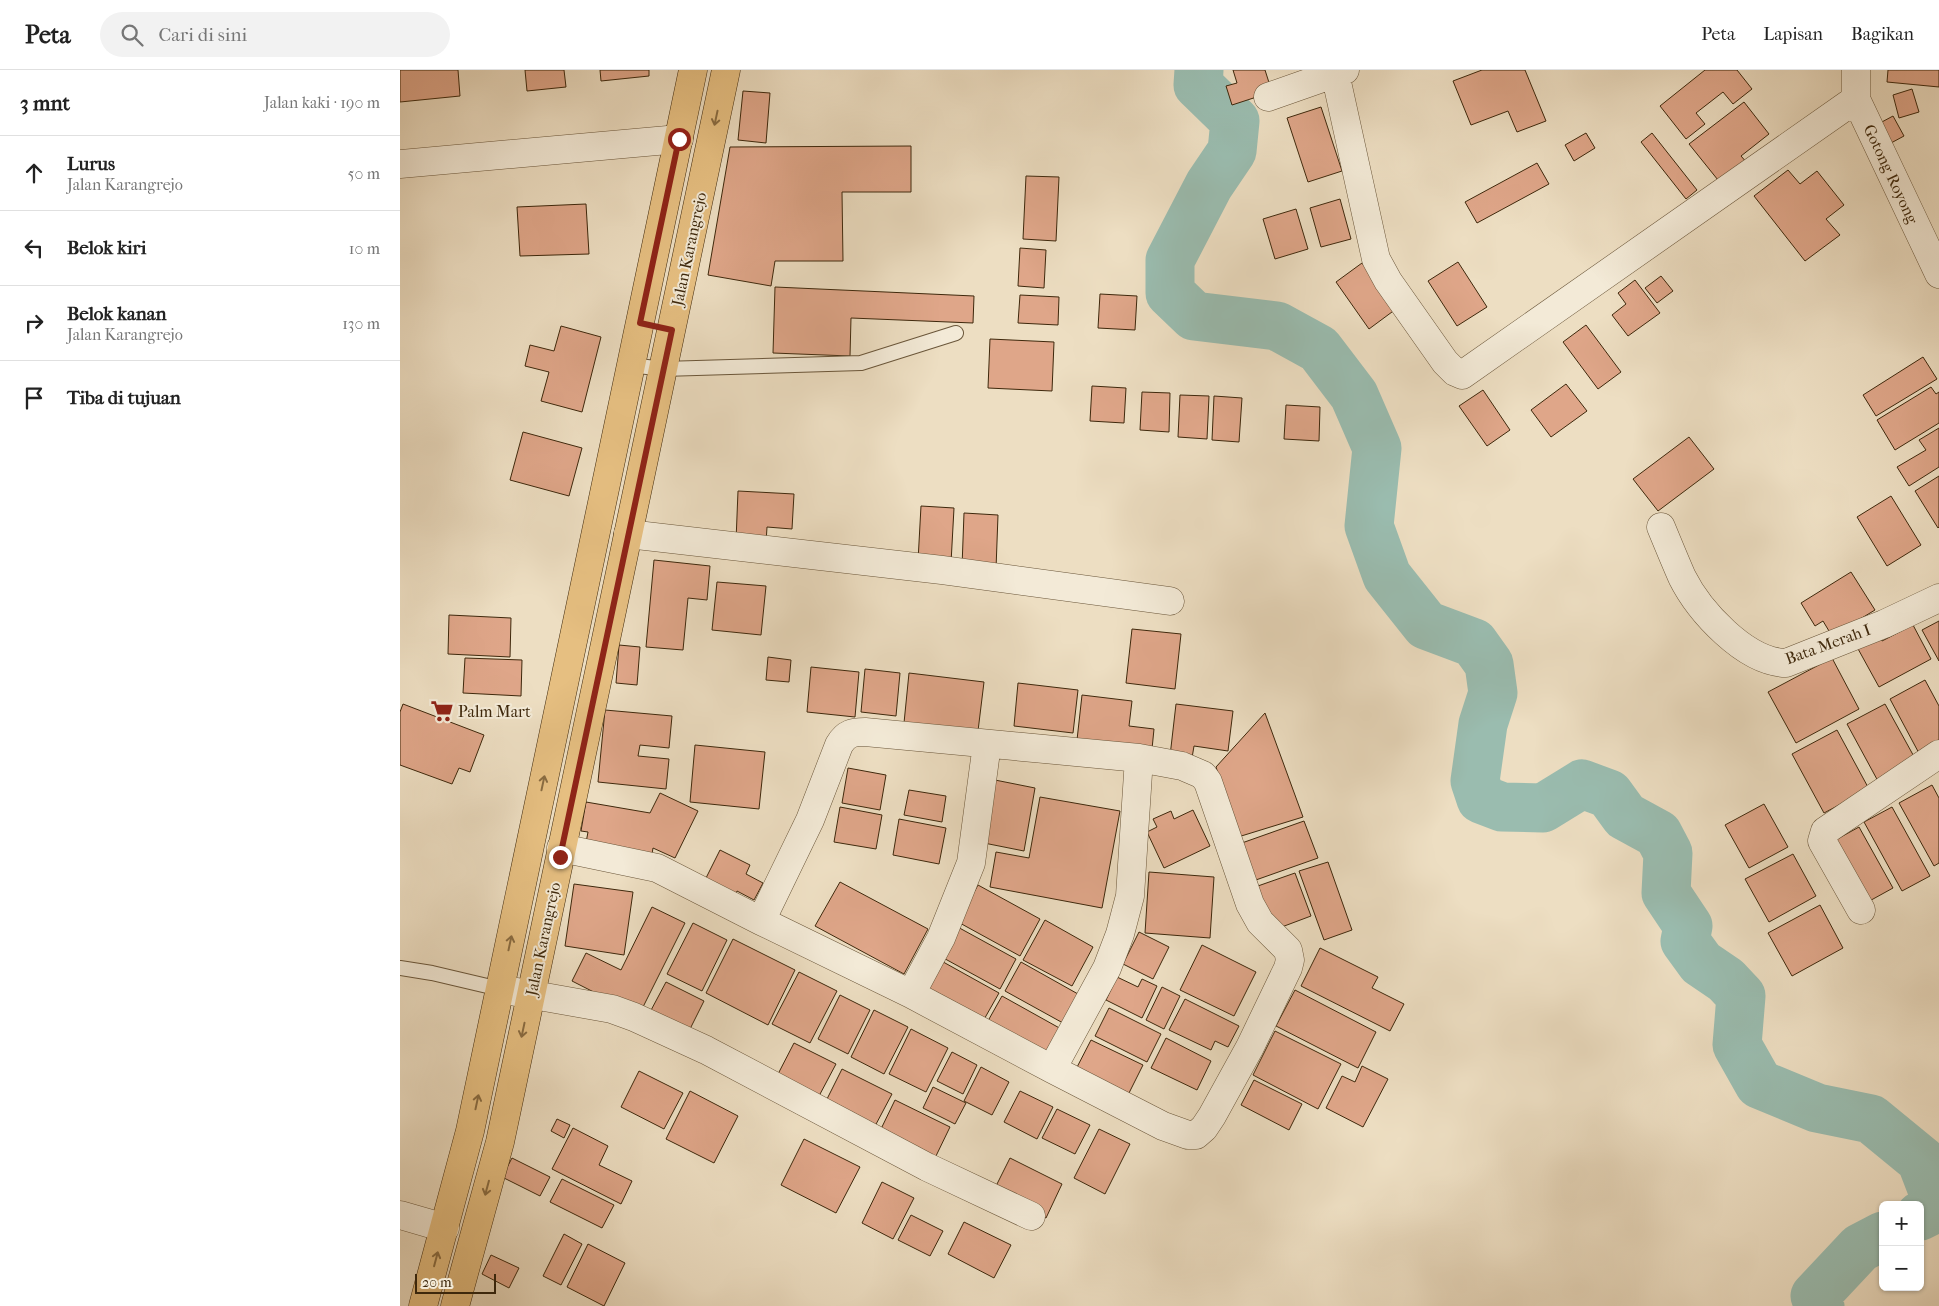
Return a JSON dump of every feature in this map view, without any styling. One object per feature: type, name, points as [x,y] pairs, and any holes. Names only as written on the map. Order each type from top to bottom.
[{"type":"main road","name":"Jalan Karangrejo","points":[[424,1306],[470,1131],[693,70]]},
{"type":"main road","name":"Jalan Karangrejo","points":[[455,1306],[500,1142],[726,70]]},
{"type":"main road","points":[[640,323],[672,330]]},
{"type":"street","name":"Gotong Royong","points":[[1856,70],[1856,99],[1939,274]]},
{"type":"street","points":[[1268,97],[1340,72],[1376,259],[1388,281],[1445,362],[1450,368],[1462,375],[1856,99]]},
{"type":"street","points":[[400,164],[679,139]]},
{"type":"street","name":"Bata Merah I","points":[[1661,527],[1683,579],[1703,608],[1730,637],[1758,656],[1774,662],[1786,663],[1884,624],[1939,598]]},
{"type":"street","points":[[628,534],[942,570],[1170,601]]},
{"type":"street","points":[[561,848],[657,868],[760,921],[911,994],[1163,1126],[1188,1135],[1196,1135],[1204,1128],[1212,1116],[1250,1047],[1288,968],[1290,960],[1288,950],[1260,922],[1250,904],[1208,782],[1203,775],[1182,766],[1139,758],[866,732],[851,733],[843,738],[839,745],[810,820],[760,921]]},
{"type":"street","points":[[911,994],[941,938],[971,863],[987,744]]},
{"type":"street","points":[[1861,910],[1822,841],[1825,831],[1939,754]]},
{"type":"street","points":[[1052,1069],[1106,968],[1120,934],[1130,896],[1139,758]]},
{"type":"street","points":[[500,990],[612,1009],[634,1017],[706,1050],[910,1158],[1031,1216]]},
{"type":"street","points":[[400,1215],[444,1228]]},
{"type":"lane","points":[[631,365],[663,369],[861,362],[956,333]]},
{"type":"lane","points":[[400,968],[432,973],[500,990]]},
{"type":"building","points":[[400,70],[458,70],[460,96],[400,102]]},
{"type":"building","points":[[525,70],[564,70],[566,87],[527,91]]},
{"type":"building","points":[[600,70],[649,70],[649,76],[601,81]]},
{"type":"building","points":[[1233,70],[1265,70],[1272,92],[1232,105],[1226,86],[1237,83]]},
{"type":"building","points":[[1482,70],[1525,70],[1546,121],[1517,132],[1508,111],[1471,125],[1453,81]]},
{"type":"building","points":[[1705,70],[1737,70],[1752,89],[1733,104],[1723,92],[1696,113],[1705,124],[1686,139],[1660,106]]},
{"type":"building","points":[[1888,70],[1939,70],[1939,87],[1887,82]]},
{"type":"building","points":[[1912,89],[1919,112],[1899,118],[1893,95]]},
{"type":"building","points":[[743,91],[770,93],[766,143],[738,140]]},
{"type":"building","points":[[1744,102],[1769,134],[1741,156],[1748,164],[1722,185],[1689,144]]},
{"type":"building","points":[[1321,107],[1342,171],[1308,182],[1287,118]]},
{"type":"building","points":[[1893,116],[1904,136],[1891,143],[1880,123]]},
{"type":"building","points":[[1586,133],[1595,148],[1574,161],[1565,145]]},
{"type":"building","points":[[1652,133],[1697,190],[1686,199],[1641,142]]},
{"type":"building","points":[[911,146],[911,192],[842,192],[843,261],[775,261],[771,286],[708,275],[730,147]]},
{"type":"building","points":[[1537,163],[1549,184],[1477,223],[1465,202]]},
{"type":"building","points":[[1788,170],[1800,184],[1817,171],[1844,205],[1826,219],[1840,235],[1805,261],[1754,196]]},
{"type":"building","points":[[1026,176],[1059,177],[1056,241],[1023,239]]},
{"type":"building","points":[[1340,199],[1351,239],[1321,247],[1310,208]]},
{"type":"building","points":[[586,204],[589,254],[520,256],[517,207]]},
{"type":"building","points":[[1296,209],[1308,249],[1275,259],[1263,219]]},
{"type":"building","points":[[1020,248],[1046,250],[1044,288],[1018,286]]},
{"type":"building","points":[[1458,262],[1487,307],[1457,326],[1428,281]]},
{"type":"building","points":[[1362,263],[1396,309],[1369,329],[1336,282]]},
{"type":"building","points":[[1661,276],[1673,291],[1657,303],[1645,288]]},
{"type":"building","points":[[1635,280],[1660,313],[1628,336],[1612,315],[1626,304],[1618,293]]},
{"type":"building","points":[[775,287],[974,296],[973,323],[851,318],[850,356],[773,353]]},
{"type":"building","points":[[1100,294],[1137,296],[1135,330],[1098,328]]},
{"type":"building","points":[[1020,295],[1059,297],[1058,325],[1018,323]]},
{"type":"building","points":[[1586,325],[1621,372],[1598,389],[1563,342]]},
{"type":"building","points":[[561,326],[601,337],[582,412],[541,401],[549,372],[525,366],[530,345],[554,351]]},
{"type":"building","points":[[990,339],[1054,342],[1052,391],[988,388]]},
{"type":"building","points":[[1923,357],[1937,379],[1876,416],[1863,395]]},
{"type":"building","points":[[1566,384],[1587,411],[1551,437],[1531,410]]},
{"type":"building","points":[[1092,386],[1126,388],[1124,423],[1090,421]]},
{"type":"building","points":[[1931,387],[1936,394],[1939,392],[1939,423],[1895,450],[1877,420]]},
{"type":"building","points":[[1483,390],[1510,430],[1487,446],[1459,406]]},
{"type":"building","points":[[1142,392],[1170,393],[1169,432],[1140,430]]},
{"type":"building","points":[[1180,395],[1209,396],[1207,439],[1178,437]]},
{"type":"building","points":[[1214,396],[1242,398],[1239,442],[1212,440]]},
{"type":"building","points":[[1286,405],[1320,407],[1319,441],[1284,439]]},
{"type":"building","points":[[1939,428],[1939,467],[1909,486],[1897,467],[1926,450],[1919,440]]},
{"type":"building","points":[[523,432],[582,448],[569,496],[510,480]]},
{"type":"building","points":[[1689,437],[1714,469],[1658,511],[1633,479]]},
{"type":"building","points":[[1939,476],[1939,527],[1938,528],[1915,491]]},
{"type":"building","points":[[738,491],[794,494],[792,529],[767,527],[766,543],[736,541]]},
{"type":"building","points":[[1891,496],[1921,545],[1887,566],[1857,517]]},
{"type":"building","points":[[921,506],[954,508],[951,563],[918,561]]},
{"type":"building","points":[[964,513],[998,515],[996,569],[962,567]]},
{"type":"building","points":[[654,560],[710,566],[707,600],[688,598],[683,650],[646,647]]},
{"type":"building","points":[[1851,572],[1875,610],[1832,636],[1823,621],[1815,626],[1801,603]]},
{"type":"building","points":[[717,582],[766,586],[761,635],[712,630]]},
{"type":"building","points":[[449,615],[511,618],[510,657],[448,654]]},
{"type":"building","points":[[1939,621],[1939,661],[1922,630]]},
{"type":"building","points":[[1913,625],[1931,659],[1879,687],[1857,647],[1879,635],[1882,641]]},
{"type":"building","points":[[1132,629],[1181,634],[1175,689],[1126,683]]},
{"type":"building","points":[[619,645],[640,647],[637,685],[616,683]]},
{"type":"building","points":[[768,657],[791,660],[789,682],[766,680]]},
{"type":"building","points":[[465,658],[522,660],[521,696],[463,693]]},
{"type":"building","points":[[1832,658],[1859,709],[1796,743],[1768,692]]},
{"type":"building","points":[[811,667],[859,672],[855,717],[807,712]]},
{"type":"building","points":[[865,669],[900,673],[896,716],[861,712]]},
{"type":"building","points":[[909,673],[984,682],[978,731],[904,723]]},
{"type":"building","points":[[1925,680],[1939,706],[1939,747],[1921,757],[1890,699]]},
{"type":"building","points":[[1018,683],[1078,690],[1073,733],[1014,726]]},
{"type":"building","points":[[1082,695],[1132,701],[1129,726],[1154,729],[1152,749],[1077,740]]},
{"type":"building","points":[[403,704],[484,735],[470,772],[459,768],[452,784],[400,765],[400,712]]},
{"type":"building","points":[[1176,704],[1233,711],[1228,751],[1194,746],[1192,758],[1170,756]]},
{"type":"building","points":[[1885,704],[1917,762],[1879,783],[1847,724]]},
{"type":"building","points":[[605,710],[672,716],[669,748],[640,745],[638,756],[669,759],[666,789],[598,782]]},
{"type":"building","points":[[1265,713],[1303,817],[1238,837],[1216,767]]},
{"type":"building","points":[[1837,730],[1869,789],[1824,813],[1792,754]]},
{"type":"building","points":[[695,745],[765,752],[759,809],[690,802]]},
{"type":"building","points":[[848,768],[886,775],[880,810],[842,803]]},
{"type":"building","points":[[995,780],[1035,788],[1024,851],[984,843]]},
{"type":"building","points":[[1932,785],[1939,798],[1939,863],[1934,866],[1899,803]]},
{"type":"building","points":[[909,790],[946,796],[942,822],[904,815]]},
{"type":"building","points":[[660,793],[698,811],[675,858],[653,848],[651,860],[585,848],[588,832],[581,831],[586,802],[650,813]]},
{"type":"building","points":[[1040,797],[1120,811],[1102,908],[990,887],[996,852],[1029,858]]},
{"type":"building","points":[[1764,804],[1788,847],[1749,868],[1725,825]]},
{"type":"building","points":[[840,807],[882,815],[876,849],[834,842]]},
{"type":"building","points":[[1892,807],[1930,876],[1902,891],[1864,822]]},
{"type":"building","points":[[1193,810],[1210,846],[1164,868],[1147,832],[1157,827],[1153,819],[1171,811],[1174,819]]},
{"type":"building","points":[[899,819],[946,828],[939,864],[893,855]]},
{"type":"building","points":[[1304,821],[1318,858],[1253,881],[1239,844]]},
{"type":"building","points":[[1859,827],[1893,888],[1864,904],[1830,843]]},
{"type":"building","points":[[720,850],[750,865],[746,874],[763,883],[754,900],[737,891],[734,899],[703,884]]},
{"type":"building","points":[[1793,854],[1816,896],[1769,922],[1745,879]]},
{"type":"building","points":[[1328,862],[1352,930],[1324,940],[1299,871]]},
{"type":"building","points":[[1149,872],[1214,877],[1210,938],[1145,933]]},
{"type":"building","points":[[1295,873],[1311,916],[1271,931],[1255,887]]},
{"type":"building","points":[[840,882],[928,929],[904,974],[815,926]]},
{"type":"building","points":[[574,884],[633,892],[624,955],[565,946]]},
{"type":"building","points":[[978,885],[1040,919],[1020,956],[958,922]]},
{"type":"building","points":[[1820,905],[1843,948],[1792,976],[1768,933]]},
{"type":"building","points":[[652,907],[685,923],[639,1015],[572,981],[586,953],[621,970]]},
{"type":"building","points":[[1045,920],[1093,947],[1072,986],[1023,960]]},
{"type":"building","points":[[693,923],[727,940],[702,991],[667,974]]},
{"type":"building","points":[[954,925],[1016,959],[1000,989],[938,955]]},
{"type":"building","points":[[1139,932],[1169,947],[1153,979],[1123,964]]},
{"type":"building","points":[[733,939],[795,970],[768,1025],[706,993]]},
{"type":"building","points":[[1202,945],[1256,972],[1234,1016],[1180,990]]},
{"type":"building","points":[[1320,948],[1378,977],[1372,988],[1404,1004],[1390,1031],[1301,986]]},
{"type":"building","points":[[936,958],[999,993],[982,1023],[919,989]]},
{"type":"building","points":[[1021,962],[1078,994],[1063,1023],[1005,991]]},
{"type":"building","points":[[799,972],[837,991],[810,1043],[772,1024]]},
{"type":"building","points":[[1117,977],[1138,987],[1142,979],[1157,986],[1142,1018],[1106,1000]]},
{"type":"building","points":[[666,982],[704,1001],[688,1033],[649,1014]]},
{"type":"building","points":[[1162,987],[1180,996],[1164,1029],[1146,1020]]},
{"type":"building","points":[[1295,990],[1376,1032],[1358,1068],[1276,1026]]},
{"type":"building","points":[[840,995],[870,1010],[848,1054],[818,1039]]},
{"type":"building","points":[[1002,996],[1063,1030],[1046,1062],[984,1028]]},
{"type":"building","points":[[1185,999],[1239,1026],[1228,1047],[1215,1041],[1211,1050],[1169,1030]]},
{"type":"building","points":[[1109,1008],[1161,1034],[1147,1062],[1095,1036]]},
{"type":"building","points":[[874,1010],[908,1027],[884,1074],[851,1057]]},
{"type":"building","points":[[911,1029],[948,1048],[926,1092],[889,1074]]},
{"type":"building","points":[[1275,1031],[1341,1064],[1318,1109],[1253,1075]]},
{"type":"building","points":[[1166,1038],[1211,1061],[1197,1090],[1151,1068]]},
{"type":"building","points":[[1091,1040],[1143,1065],[1126,1099],[1074,1073]]},
{"type":"building","points":[[794,1043],[836,1064],[819,1096],[777,1076]]},
{"type":"building","points":[[952,1052],[977,1065],[963,1094],[937,1081]]},
{"type":"building","points":[[1362,1066],[1388,1079],[1363,1127],[1326,1108],[1342,1076],[1355,1082]]},
{"type":"building","points":[[981,1067],[1009,1082],[992,1115],[964,1101]]},
{"type":"building","points":[[842,1069],[892,1094],[874,1128],[825,1103]]},
{"type":"building","points":[[639,1071],[683,1093],[664,1129],[621,1107]]},
{"type":"building","points":[[1254,1080],[1302,1104],[1289,1130],[1241,1105]]},
{"type":"building","points":[[933,1087],[966,1103],[955,1124],[923,1108]]},
{"type":"building","points":[[690,1091],[738,1116],[714,1163],[666,1139]]},
{"type":"building","points":[[1020,1091],[1053,1107],[1037,1139],[1004,1122]]},
{"type":"building","points":[[895,1100],[950,1127],[935,1158],[880,1131]]},
{"type":"building","points":[[1057,1109],[1090,1125],[1075,1154],[1042,1138]]},
{"type":"building","points":[[557,1119],[570,1125],[564,1138],[551,1131]]},
{"type":"building","points":[[573,1128],[608,1146],[599,1165],[632,1181],[621,1204],[552,1169]]},
{"type":"building","points":[[1099,1129],[1130,1144],[1105,1194],[1074,1178]]},
{"type":"building","points":[[804,1139],[860,1167],[836,1213],[781,1185]]},
{"type":"building","points":[[512,1158],[550,1177],[540,1196],[502,1177]]},
{"type":"building","points":[[1010,1158],[1062,1184],[1046,1218],[993,1192]]},
{"type":"building","points":[[562,1179],[614,1205],[602,1228],[550,1202]]},
{"type":"building","points":[[882,1182],[914,1198],[893,1239],[862,1223]]},
{"type":"building","points":[[911,1215],[943,1231],[930,1256],[898,1240]]},
{"type":"building","points":[[964,1222],[1011,1245],[994,1278],[948,1254]]},
{"type":"building","points":[[564,1234],[582,1244],[561,1285],[543,1276]]},
{"type":"building","points":[[588,1244],[625,1263],[604,1306],[567,1287]]},
{"type":"building","points":[[491,1255],[519,1268],[509,1288],[482,1274]]},
{"type":"waterway","points":[[1199,70],[1198,85],[1235,121],[1232,151],[1209,185],[1170,260],[1170,293],[1194,316],[1277,326],[1319,349],[1354,395],[1377,448],[1369,526],[1387,576],[1426,625],[1474,643],[1489,664],[1493,693],[1483,724],[1475,781],[1481,799],[1502,807],[1543,808],[1582,784],[1609,794],[1625,816],[1658,834],[1668,853],[1666,893],[1688,926],[1685,941],[1701,963],[1726,980],[1741,996],[1737,1045],[1759,1084],[1817,1108],[1871,1119],[1921,1160],[1939,1207],[1924,1214]]},
{"type":"waterway","points":[[1820,1306],[1815,1296],[1860,1248],[1879,1238]]},
{"type":"place","name":"Palm Mart","points":[[442,711]]},
{"type":"route","points":[[560,857],[672,330],[640,323],[679,139]]}]
